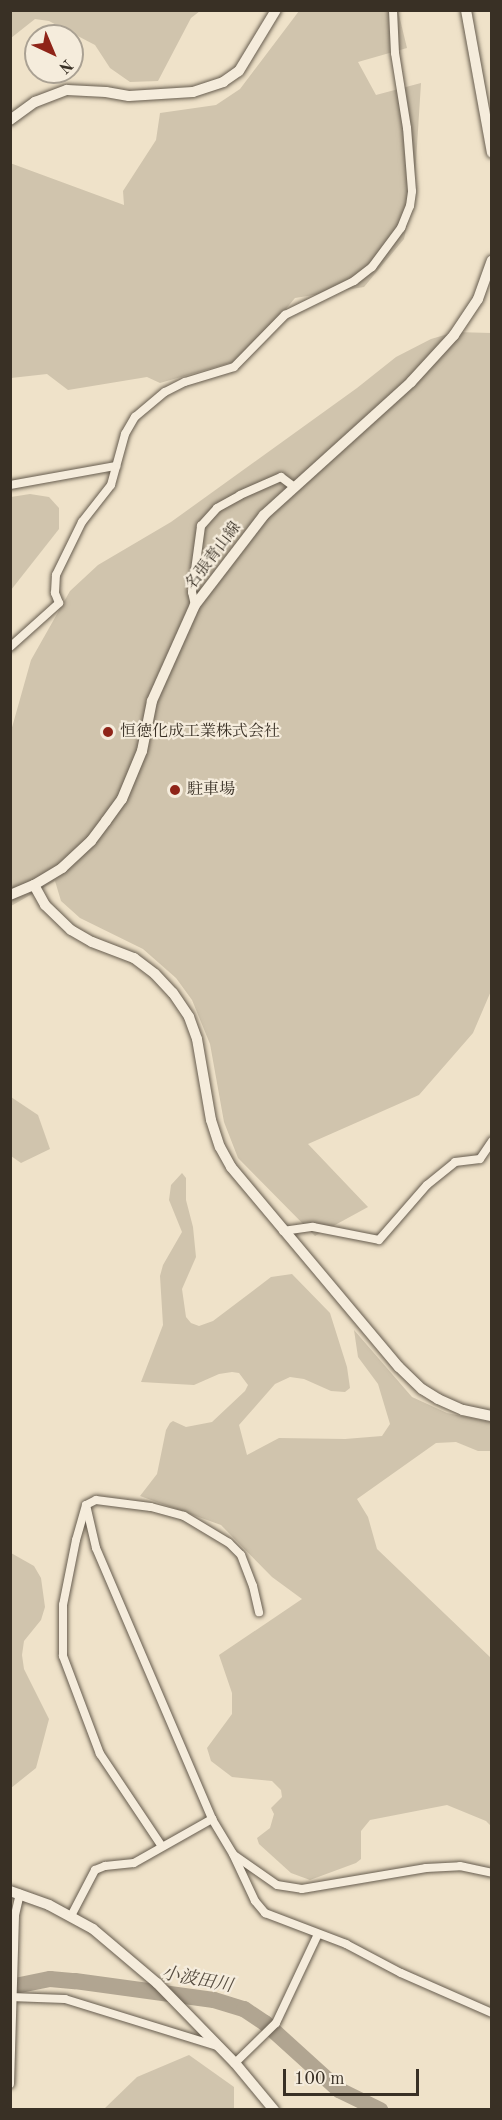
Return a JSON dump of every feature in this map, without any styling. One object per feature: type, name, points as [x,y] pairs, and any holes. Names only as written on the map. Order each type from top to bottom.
[{"type":"main road","points":[[10,120],[35,102],[67,90],[129,96],[193,92],[223,82],[239,71],[276,10]]},
{"type":"main road","points":[[466,10],[492,153]]},
{"type":"main road","name":"名張青山線","points":[[10,895],[34,885],[62,868],[92,841],[122,799],[142,751],[152,701],[195,605],[264,515],[293,486],[411,382],[454,335],[478,299],[492,260]]},
{"type":"main road","points":[[34,885],[45,904],[71,930],[134,958],[155,974],[179,1000],[197,1039],[211,1120],[220,1147],[238,1177],[283,1231],[414,1382],[431,1395],[453,1406],[492,1416]]},
{"type":"main road","points":[[15,1893],[71,1916],[93,1929],[157,1983],[235,2063],[274,2109]]},
{"type":"street","points":[[10,647],[59,603],[54,593],[56,575],[82,522],[111,485],[125,434],[135,417],[151,402],[185,382],[234,367],[285,315],[354,281],[372,267],[401,228],[410,206],[412,191],[407,128],[395,53],[393,10]]},
{"type":"street","points":[[10,485],[116,466]]},
{"type":"street","points":[[195,605],[192,592],[201,526],[217,508],[281,477],[293,486]]},
{"type":"street","points":[[283,1231],[313,1227],[379,1240],[427,1185],[455,1162],[480,1159],[492,1141]]},
{"type":"street","points":[[161,1845],[100,1754],[63,1656],[63,1605],[76,1540],[86,1505],[96,1500],[151,1507],[184,1516],[229,1543],[241,1555],[253,1586],[259,1612]]},
{"type":"street","points":[[86,1505],[96,1548],[212,1819],[233,1854],[255,1901],[265,1913],[346,1944],[401,1973],[492,2013]]},
{"type":"street","points":[[71,1916],[95,1870],[105,1866],[134,1863],[161,1845],[212,1819]]},
{"type":"street","points":[[233,1854],[277,1886],[302,1889],[426,1868],[459,1866],[492,1874]]},
{"type":"street","points":[[10,2084],[15,1893]]},
{"type":"street","points":[[235,2063],[276,2023],[318,1934]]},
{"type":"street","points":[[13,1995],[65,1999],[218,2047]]},
{"type":"shaded area","points":[[11,10],[200,10],[191,18],[158,81],[130,82],[110,68],[95,45],[84,39],[84,24],[55,24],[35,19],[29,24],[24,24],[24,28],[11,38]]},
{"type":"shaded area","points":[[299,11],[398,11],[407,48],[358,62],[376,95],[421,83],[414,193],[404,239],[364,287],[295,298],[244,359],[160,383],[147,377],[68,390],[47,374],[11,378],[10,163],[124,205],[123,191],[156,140],[160,113],[216,105],[240,89]]},
{"type":"shaded area","points":[[455,332],[491,333],[491,991],[473,1033],[419,1095],[308,1144],[368,1207],[315,1236],[238,1158],[224,1122],[210,1044],[192,1000],[176,978],[143,949],[80,918],[61,901],[55,881],[11,906],[11,731],[31,660],[70,591],[98,565],[171,522],[357,388],[396,357],[431,339]]},
{"type":"shaded area","points":[[30,494],[49,497],[59,508],[59,529],[11,590],[11,497]]},
{"type":"shaded area","points":[[11,1097],[38,1115],[50,1149],[21,1163],[11,1156]]},
{"type":"shaded area","points":[[182,1173],[186,1178],[186,1200],[193,1227],[196,1257],[182,1289],[186,1317],[191,1323],[199,1326],[213,1321],[271,1277],[292,1274],[330,1313],[347,1367],[350,1388],[345,1392],[331,1391],[304,1379],[290,1377],[275,1384],[239,1425],[247,1455],[279,1438],[345,1439],[382,1436],[390,1424],[378,1384],[358,1357],[354,1330],[412,1397],[447,1413],[491,1422],[491,1451],[478,1451],[456,1442],[436,1443],[357,1499],[368,1517],[377,1549],[491,1658],[491,1826],[486,1821],[447,1805],[370,1820],[361,1831],[361,1859],[310,1880],[291,1873],[259,1844],[257,1838],[270,1828],[274,1814],[271,1808],[282,1797],[281,1790],[272,1781],[232,1777],[211,1761],[207,1748],[232,1714],[232,1693],[219,1655],[302,1599],[272,1577],[221,1525],[140,1496],[157,1474],[166,1430],[170,1423],[173,1421],[186,1427],[212,1422],[245,1391],[248,1385],[239,1373],[232,1372],[219,1374],[194,1385],[141,1382],[163,1325],[160,1276],[163,1265],[182,1232],[169,1200],[171,1185]]},
{"type":"shaded area","points":[[11,1553],[34,1566],[41,1578],[45,1607],[41,1620],[24,1641],[22,1655],[24,1669],[49,1719],[36,1768],[11,1788]]},
{"type":"shaded area","points":[[189,2055],[234,2087],[234,2109],[104,2109],[137,2077]]},
{"type":"waterway","name":"小波田川","points":[[10,1987],[50,1979],[75,1981],[214,2000],[244,2009],[265,2023],[339,2090],[380,2110]]},
{"type":"place","name":"恒徳化成工業株式会社","points":[[108,732]]},
{"type":"place","name":"駐車場","points":[[175,790]]}]
